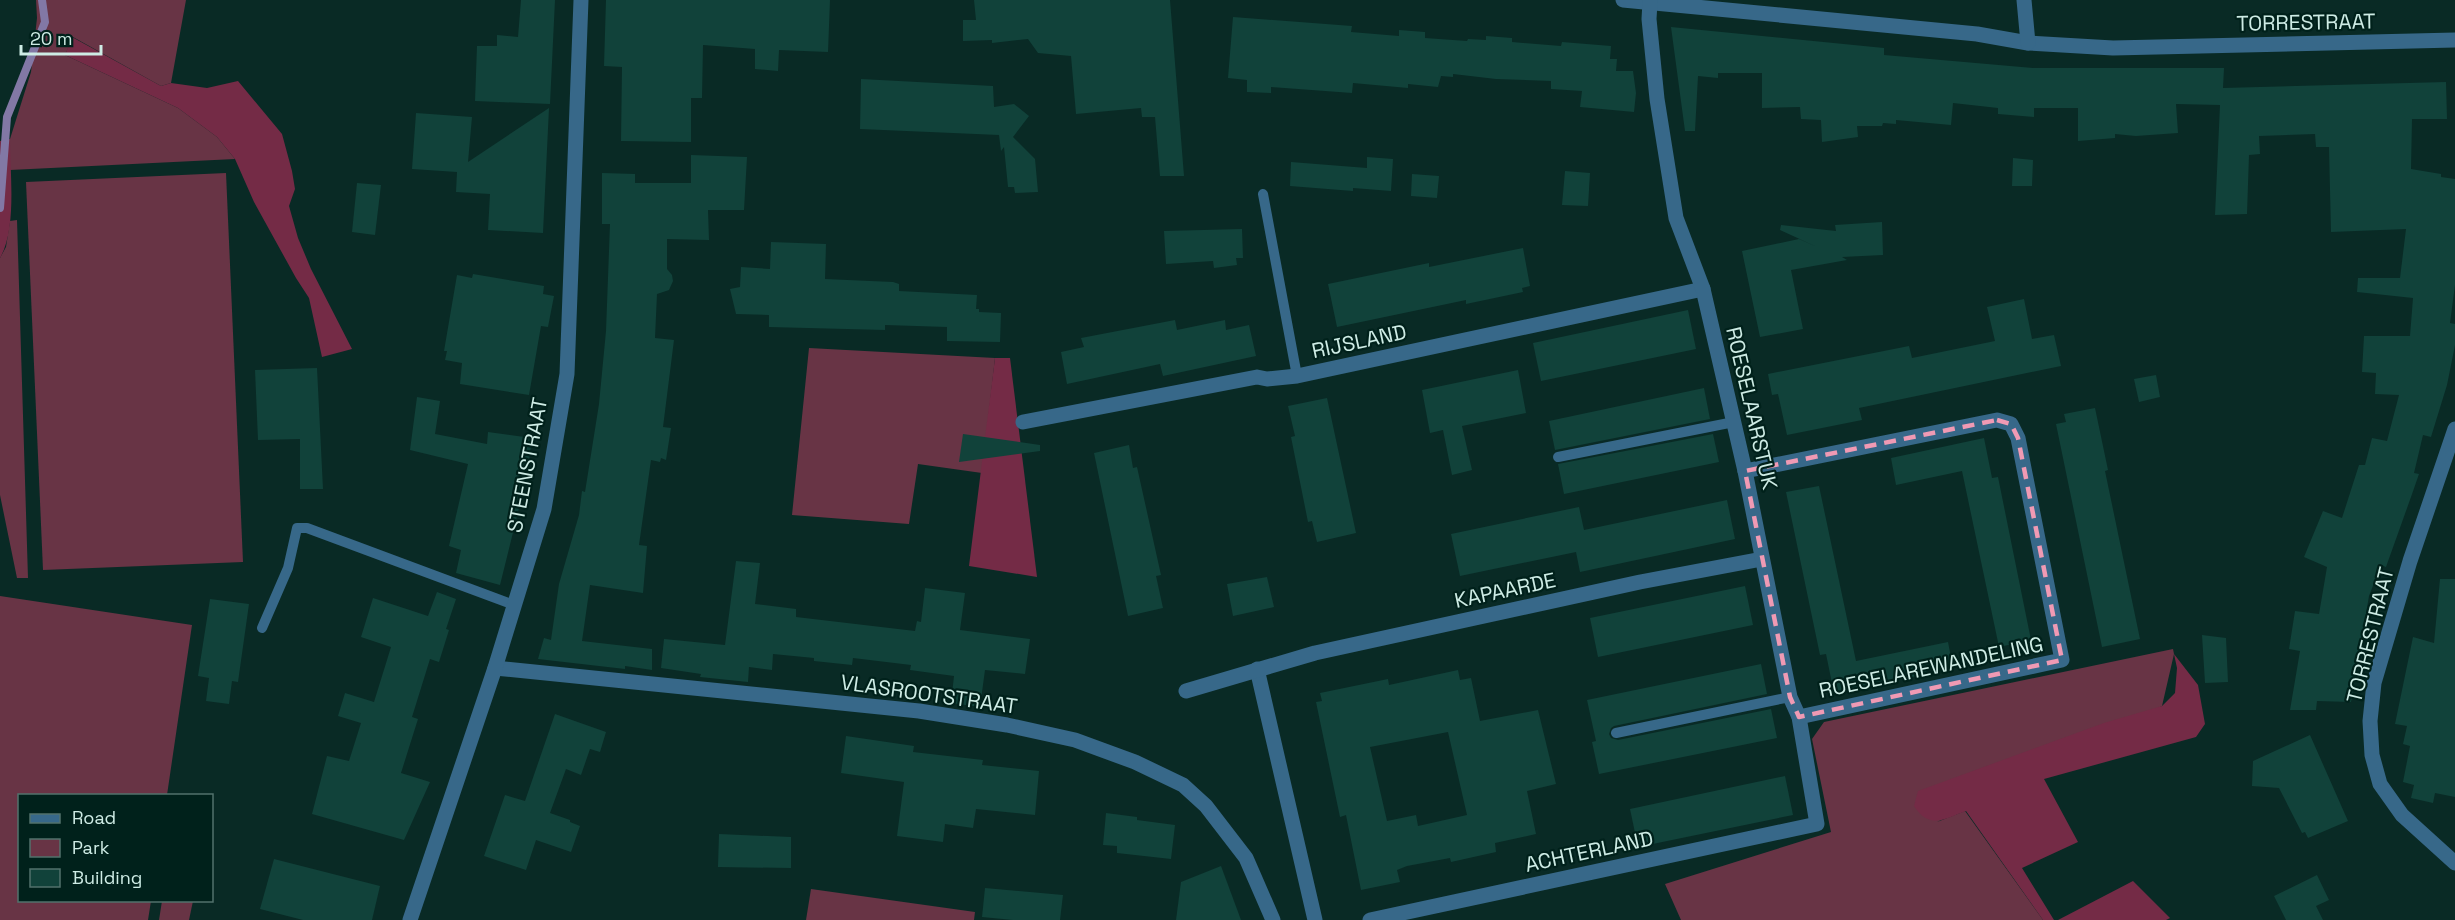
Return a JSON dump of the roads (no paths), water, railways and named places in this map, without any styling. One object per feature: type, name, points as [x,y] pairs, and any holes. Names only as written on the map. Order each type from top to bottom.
[{"type":"street","name":"STEENSTRAAT","points":[[410,920],[495,668],[544,509],[567,374],[581,0]]},
{"type":"street","name":"TORRESTRAAT","points":[[1623,0],[1977,34],[2028,43],[2113,48],[2455,40]]},
{"type":"street","points":[[2024,0],[2028,43]]},
{"type":"street","name":"ROESELAARSTUK","points":[[1650,2],[1648,19],[1676,218],[1703,289],[1734,422],[1791,697],[1799,717],[1817,824]]},
{"type":"street","name":"RIJSLAND","points":[[1023,422],[1257,377],[1267,379],[1297,376],[1703,289]]},
{"type":"street","name":"ROESELAREWANDELING","points":[[1745,471],[1997,420],[2011,424],[2018,438],[2062,660],[1799,717]]},
{"type":"street","name":"TORRESTRAAT","points":[[2455,429],[2410,561],[2378,672],[2370,722],[2372,755],[2380,784],[2402,815],[2455,863]]},
{"type":"street","name":"KAPAARDE","points":[[1186,691],[1257,669],[1382,638],[1640,582],[1762,559]]},
{"type":"street","name":"VLASROOTSTRAAT","points":[[495,668],[919,711],[1007,725],[1075,740],[1135,762],[1183,785],[1206,806],[1246,858],[1273,920]]},
{"type":"street","points":[[1257,669],[1315,920]]},
{"type":"street","name":"ACHTERLAND","points":[[1370,920],[1817,824]]},
{"type":"lane","points":[[1263,194],[1297,376]]},
{"type":"lane","points":[[1558,457],[1734,422]]},
{"type":"lane","points":[[262,628],[288,568],[297,528],[308,528],[514,605]]},
{"type":"lane","points":[[1616,733],[1791,697]]},
{"type":"waterway","points":[[0,208],[7,117],[45,22],[42,0]]}]
